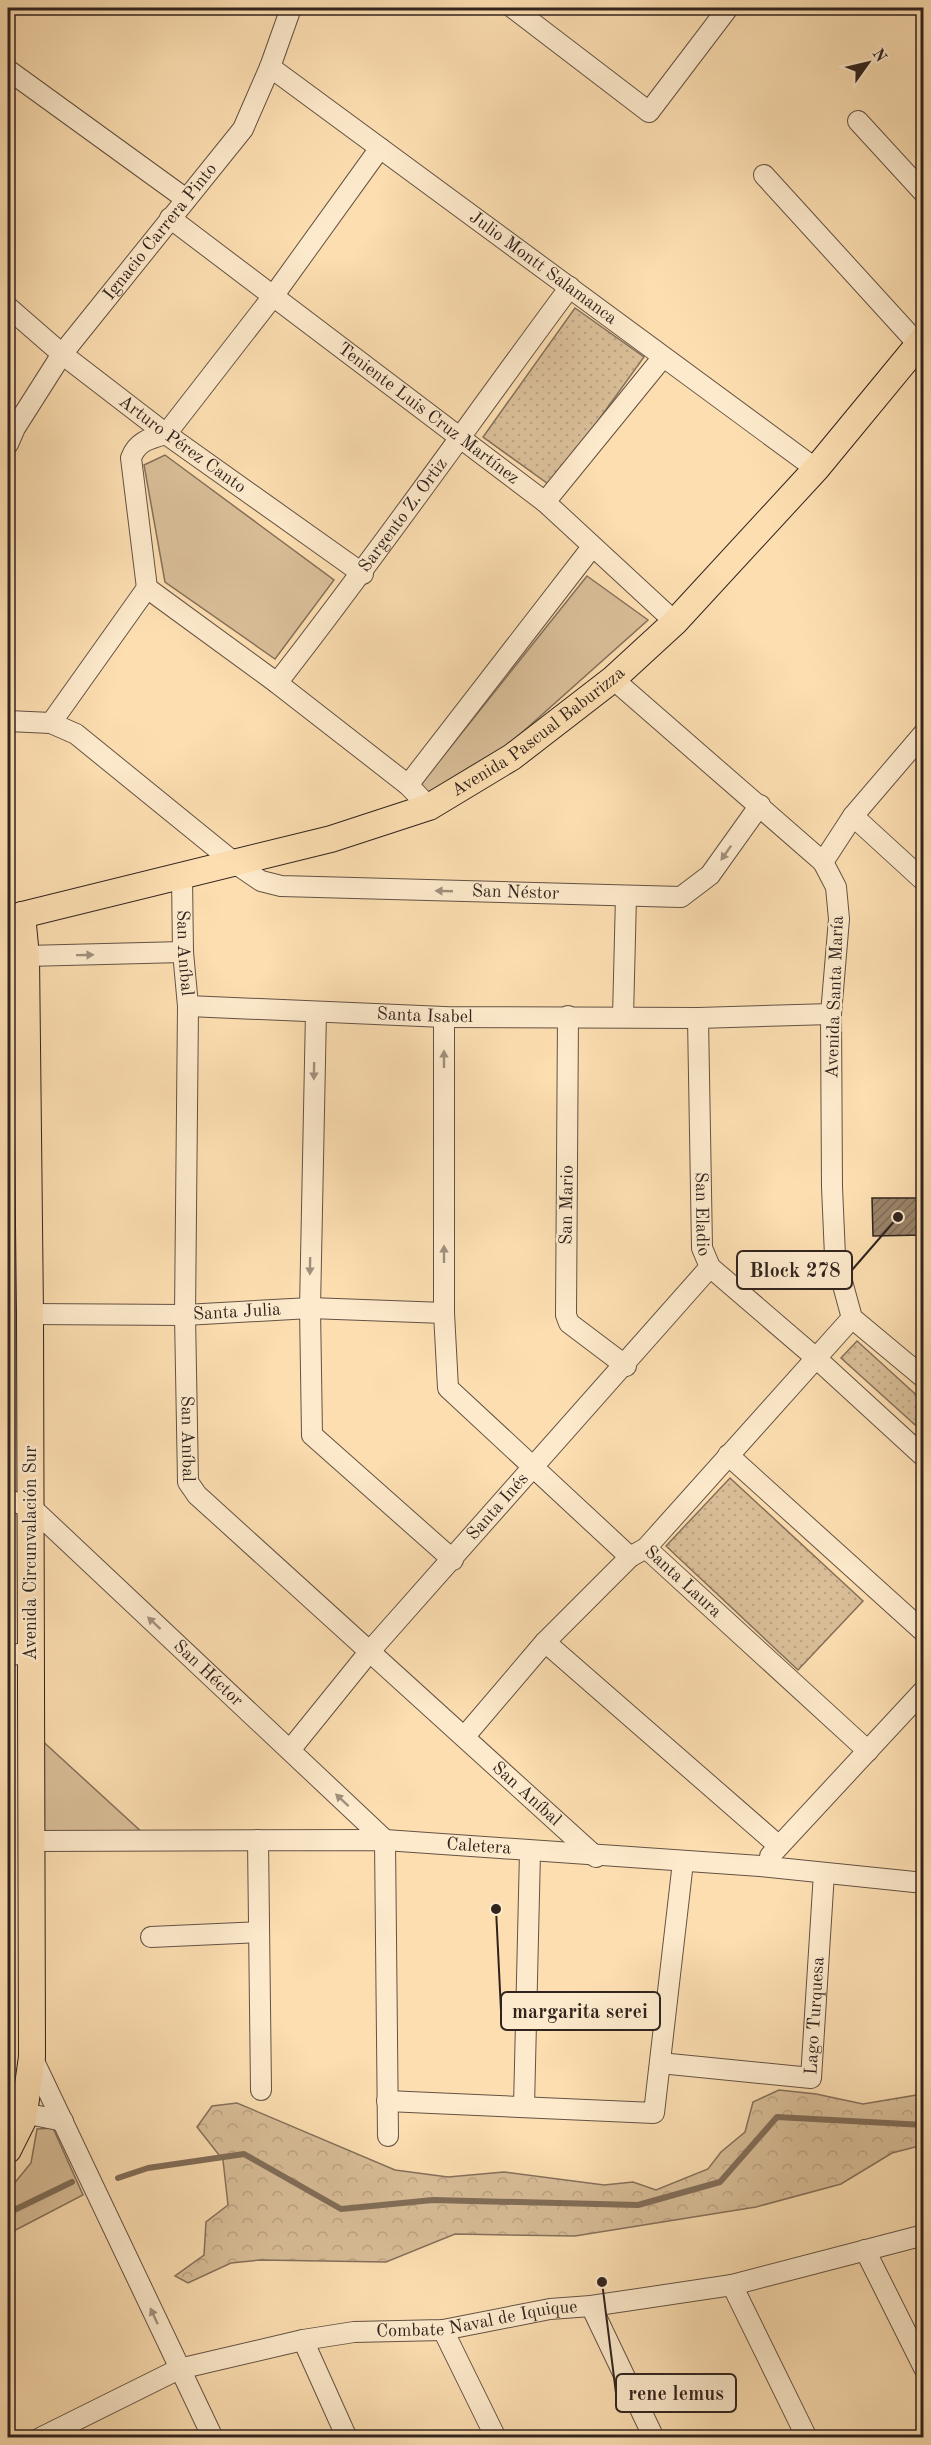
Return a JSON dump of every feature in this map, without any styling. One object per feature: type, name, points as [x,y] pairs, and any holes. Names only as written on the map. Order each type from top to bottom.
[{"type":"main road","name":"Avenida Pascual Baburizza","points":[[15,908],[182,877],[331,839],[429,807],[512,757],[612,679],[675,622],[816,469],[921,341]]},
{"type":"main road","name":"Avenida Circunvalación Sur","points":[[8,2150],[24,2113],[32,2057],[32,1841],[19,1654],[19,1504],[30,1314],[17,1050],[26,956],[15,908]]},
{"type":"street","name":"Ignacio Carrera Pinto","points":[[8,444],[15,428],[63,354],[243,129],[270,67],[291,8]]},
{"type":"street","points":[[513,8],[649,112],[728,8]]},
{"type":"street","name":"Julio Montt Salamanca","points":[[270,67],[816,469]]},
{"type":"street","points":[[8,70],[186,199]]},
{"type":"street","points":[[858,121],[924,193]]},
{"type":"street","points":[[8,721],[51,723],[147,588],[132,458],[143,441],[166,434],[274,295],[380,148]]},
{"type":"street","points":[[764,175],[921,341]]},
{"type":"street","name":"Teniente Luis Cruz Martínez","points":[[170,218],[545,502],[592,548],[675,622]]},
{"type":"street","name":"Sargento Z. Ortiz","points":[[277,683],[363,574],[458,436],[570,287]]},
{"type":"street","name":"Arturo Pérez Canto","points":[[8,307],[63,354],[166,434],[363,574]]},
{"type":"street","points":[[545,502],[663,357]]},
{"type":"street","points":[[408,785],[592,548]]},
{"type":"street","points":[[147,588],[277,683],[408,785],[429,807]]},
{"type":"street","name":"Avenida Santa María","points":[[612,679],[823,862],[836,887],[839,919],[831,1014],[831,1187],[835,1256],[852,1318]]},
{"type":"street","name":"San Néstor","points":[[51,723],[76,734],[236,864],[261,881],[281,886],[681,897],[710,875],[760,805]]},
{"type":"street","points":[[823,862],[853,816],[924,733]]},
{"type":"street","points":[[853,816],[924,881]]},
{"type":"street","name":"San Aníbal","points":[[182,877],[183,952],[188,1006],[186,1475],[192,1489],[596,1857]]},
{"type":"street","points":[[623,1017],[626,896]]},
{"type":"street","points":[[26,956],[183,952]]},
{"type":"street","name":"Santa Isabel","points":[[188,1006],[444,1017],[698,1018],[831,1014]]},
{"type":"street","points":[[316,1012],[310,1308],[312,1435],[453,1560]]},
{"type":"street","name":"San Mario","points":[[568,1016],[566,1315],[569,1323],[626,1366]]},
{"type":"street","points":[[444,1017],[444,1313],[448,1388],[535,1467],[638,1552],[545,1642],[465,1736]]},
{"type":"street","name":"San Eladio","points":[[698,1018],[702,1248],[710,1267],[816,1358],[924,1457]]},
{"type":"street","name":"Santa Inés","points":[[290,1750],[370,1651],[626,1366],[710,1267]]},
{"type":"street","name":"Santa Julia","points":[[30,1314],[185,1315],[310,1308],[444,1313]]},
{"type":"street","points":[[852,1318],[924,1378]]},
{"type":"street","name":"Santa Laura","points":[[852,1318],[638,1552],[868,1750]]},
{"type":"street","points":[[728,1455],[924,1632]]},
{"type":"street","name":"San Héctor","points":[[19,1504],[290,1750],[385,1840]]},
{"type":"street","points":[[545,1642],[779,1846]]},
{"type":"street","points":[[760,1866],[924,1690]]},
{"type":"street","points":[[258,1840],[261,2090]]},
{"type":"street","points":[[385,1840],[388,2136]]},
{"type":"street","name":"Caletera","points":[[32,1841],[385,1840],[596,1857],[760,1866],[924,1883]]},
{"type":"street","points":[[524,2107],[530,1852]]},
{"type":"street","points":[[387,2101],[654,2113],[682,1862]]},
{"type":"street","name":"Lago Turquesa","points":[[660,2063],[811,2078],[824,1873]]},
{"type":"street","points":[[151,1937],[259,1932]]},
{"type":"street","points":[[32,2057],[213,2438]]},
{"type":"street","points":[[24,2113],[63,2121]]},
{"type":"street","name":"Combate Naval de Iquique","points":[[40,2438],[179,2369],[303,2340],[354,2332],[443,2330],[550,2309],[591,2306],[732,2285],[924,2235]]},
{"type":"street","points":[[865,2250],[924,2368]]},
{"type":"street","points":[[732,2285],[807,2438]]},
{"type":"street","points":[[591,2306],[654,2438]]},
{"type":"street","points":[[443,2330],[496,2438]]},
{"type":"street","points":[[303,2340],[347,2438]]},
{"type":"green space","points":[[575,308],[644,357],[551,486],[483,437]]},
{"type":"green space","points":[[165,455],[334,580],[275,659],[165,582],[144,465]]},
{"type":"green space","points":[[587,576],[648,620],[507,746],[431,797],[417,789]]},
{"type":"green space","points":[[857,1341],[923,1401],[923,1432],[841,1358]]},
{"type":"green space","points":[[730,1478],[863,1601],[798,1670],[666,1546]]},
{"type":"green space","points":[[37,1736],[145,1835],[35,1832]]},
{"type":"green space","points":[[779,2090],[816,2094],[863,2104],[923,2094],[923,2145],[892,2153],[841,2184],[756,2207],[575,2236],[455,2234],[386,2262],[260,2260],[231,2263],[188,2283],[175,2276],[204,2255],[206,2222],[228,2205],[223,2160],[197,2127],[212,2106],[237,2103],[395,2170],[448,2177],[504,2172],[604,2185],[633,2182],[656,2190],[708,2169],[721,2152],[745,2132],[753,2102]]},
{"type":"green space","points":[[53,2128],[83,2195],[8,2234],[8,2191],[31,2163],[37,2129]]},
{"type":"building","points":[[872,1198],[924,1198],[924,1235],[873,1236]]},
{"type":"waterway","points":[[118,2178],[148,2168],[244,2154],[341,2209],[433,2200],[638,2205],[720,2182],[777,2117],[924,2125]]},
{"type":"waterway","points":[[8,2213],[72,2182]]},
{"type":"place","name":"Block 278","points":[[898,1217]]},
{"type":"place","name":"margarita serei","points":[[496,1909]]},
{"type":"place","name":"rene lemus","points":[[602,2282]]}]
